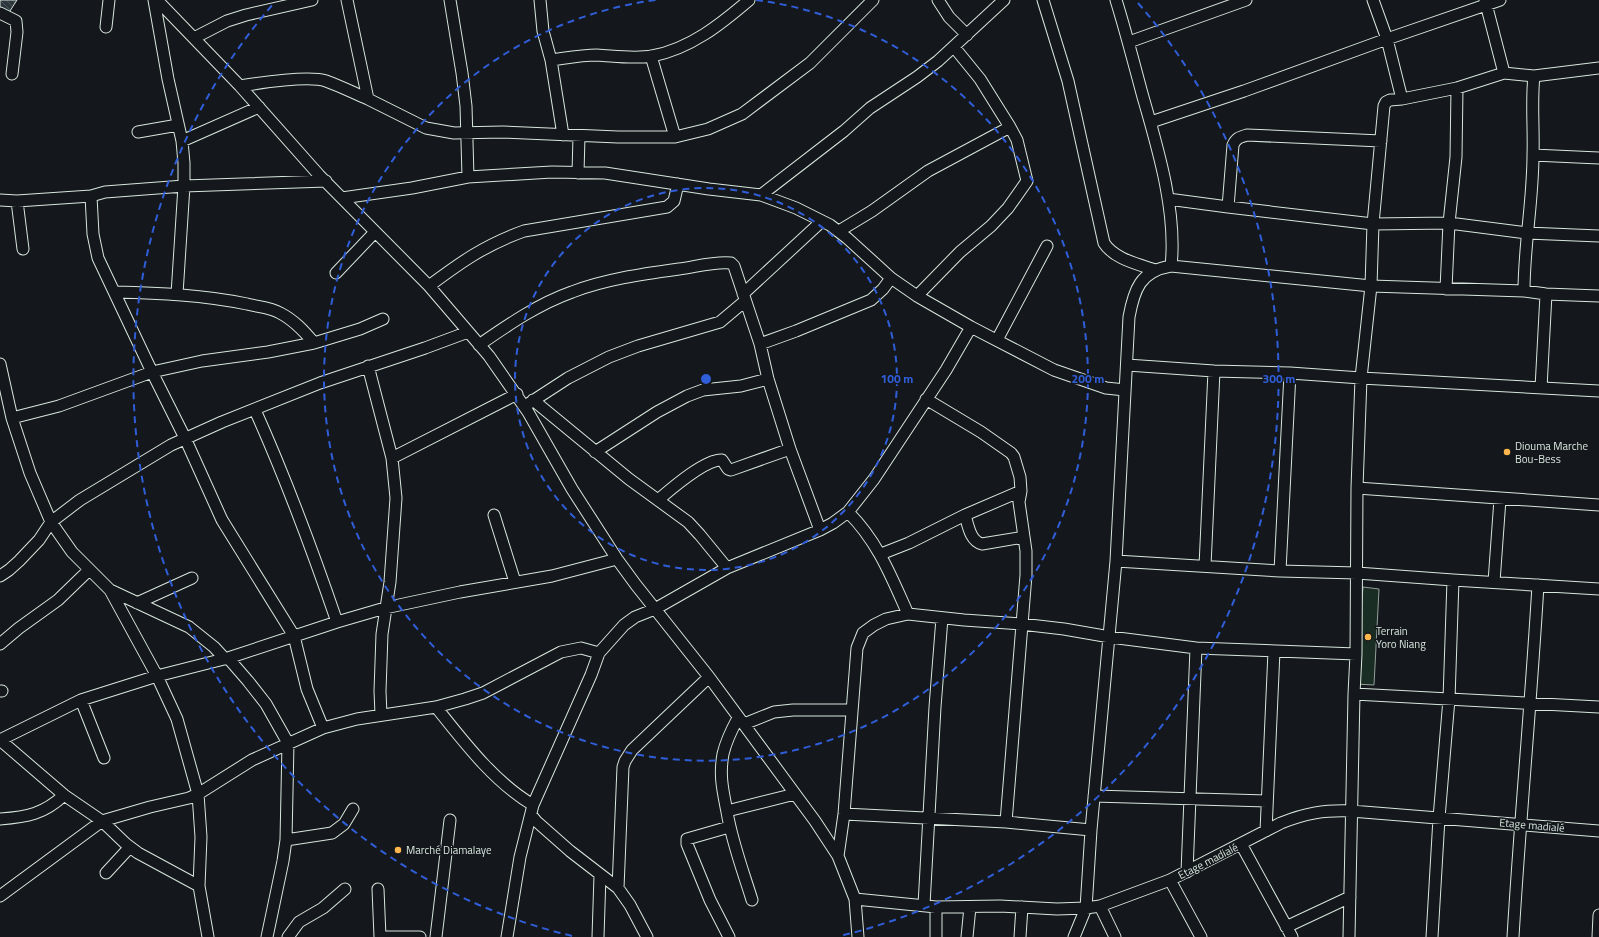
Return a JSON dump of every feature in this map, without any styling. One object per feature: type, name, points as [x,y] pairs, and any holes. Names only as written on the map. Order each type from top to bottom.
[{"type":"street","points":[[106,27],[109,0]]},
{"type":"street","points":[[156,0],[240,86],[342,198],[429,286],[479,345],[517,394],[688,522],[727,568]]},
{"type":"street","points":[[156,0],[182,141],[184,186],[177,294]]},
{"type":"street","points":[[194,38],[227,21],[246,15],[312,0]]},
{"type":"street","points":[[347,0],[368,99]]},
{"type":"street","points":[[450,0],[462,74],[467,134],[468,177]]},
{"type":"street","points":[[540,0],[543,31],[551,60],[563,135]]},
{"type":"street","points":[[551,60],[597,55],[651,56],[672,50],[702,36],[718,26],[750,0]]},
{"type":"street","points":[[240,86],[300,79],[325,81],[368,99],[426,128],[454,133],[467,134],[503,132],[579,136],[675,137],[708,129],[742,114],[810,63],[873,0]]},
{"type":"street","points":[[938,0],[949,17],[968,35]]},
{"type":"street","points":[[761,195],[844,131],[870,108],[917,77],[968,35],[1004,0]]},
{"type":"street","points":[[1043,0],[1068,81],[1104,243],[1112,252],[1132,262],[1155,270]]},
{"type":"street","points":[[1116,0],[1151,122],[1168,199],[1173,250],[1171,266]]},
{"type":"street","points":[[1129,42],[1246,0]]},
{"type":"street","points":[[1373,0],[1387,38],[1402,99]]},
{"type":"street","points":[[1151,122],[1244,91],[1486,3],[1500,0]]},
{"type":"street","points":[[1486,3],[1504,73]]},
{"type":"street","points":[[0,13],[16,21],[17,32],[12,74]]},
{"type":"street","points":[[917,296],[960,252],[991,226],[1008,208],[1027,181],[1017,140],[1010,126],[977,75],[954,47]]},
{"type":"street","points":[[651,56],[675,137]]},
{"type":"street","points":[[1350,937],[1351,811],[1356,654],[1357,488],[1361,378],[1371,286],[1373,224],[1384,106],[1386,102],[1390,100],[1457,88],[1504,73],[1534,76],[1599,68]]},
{"type":"street","points":[[1524,291],[1533,155],[1532,112],[1534,76]]},
{"type":"street","points":[[1446,289],[1449,223],[1456,157],[1457,88]]},
{"type":"street","points":[[182,141],[259,107]]},
{"type":"street","points":[[138,132],[178,125]]},
{"type":"street","points":[[839,231],[872,211],[928,172],[1010,126]]},
{"type":"street","points":[[1228,207],[1233,145],[1239,137],[1247,135],[1381,141]]},
{"type":"street","points":[[578,172],[579,136]]},
{"type":"street","points":[[1533,155],[1599,158]]},
{"type":"street","points":[[342,198],[412,188],[468,177],[578,172],[605,173],[709,189],[761,195],[780,201],[822,221],[839,231],[891,278],[917,296],[971,327],[1054,370],[1106,388],[1125,390]]},
{"type":"street","points":[[0,200],[17,201],[92,196],[105,192],[184,186],[326,181]]},
{"type":"street","points":[[429,286],[475,253],[503,239],[524,231],[667,207],[674,201],[678,184]]},
{"type":"street","points":[[92,196],[93,234],[98,258],[185,438],[222,520],[294,636],[307,689],[323,728]]},
{"type":"street","points":[[1168,199],[1373,224],[1449,223],[1527,233],[1599,236]]},
{"type":"street","points":[[17,201],[23,249]]},
{"type":"street","points":[[529,403],[568,378],[609,357],[638,346],[720,322],[822,221]]},
{"type":"street","points":[[336,273],[375,232]]},
{"type":"street","points":[[997,340],[1047,246]]},
{"type":"street","points":[[479,345],[513,322],[555,299],[585,288],[614,280],[672,270],[727,263],[734,266],[760,344],[768,379],[790,449],[820,530]]},
{"type":"street","points":[[1074,937],[1086,908],[1090,830],[1110,637],[1116,561],[1129,317],[1132,299],[1142,280],[1155,270],[1171,266],[1371,286],[1524,291],[1546,294],[1599,296]]},
{"type":"street","points":[[760,344],[871,300],[883,289],[891,278]]},
{"type":"street","points":[[115,292],[177,294],[235,302],[275,310],[301,328],[314,343]]},
{"type":"street","points":[[1541,388],[1546,294]]},
{"type":"street","points":[[12,418],[59,406],[152,372],[202,361],[268,352],[314,343],[360,329],[383,319]]},
{"type":"street","points":[[507,937],[518,864],[532,810],[591,675],[599,653],[624,625],[635,617],[655,609],[727,568],[820,530],[848,512],[874,479],[971,327]]},
{"type":"street","points":[[0,576],[24,556],[39,540],[51,522],[100,488],[148,458],[185,438],[320,383],[468,332]]},
{"type":"street","points":[[0,364],[12,418],[30,473],[51,522],[72,552],[110,590],[157,676],[177,719],[198,794],[201,837],[199,886],[208,937]]},
{"type":"street","points":[[1127,365],[1599,391]]},
{"type":"street","points":[[368,366],[392,458],[396,498],[390,582],[382,634],[380,684],[381,715]]},
{"type":"street","points":[[1205,566],[1214,370]]},
{"type":"street","points":[[1280,570],[1290,373]]},
{"type":"street","points":[[595,452],[651,416],[687,396],[703,390],[740,386],[768,379]]},
{"type":"street","points":[[392,458],[517,394]]},
{"type":"street","points":[[926,399],[981,432],[1011,453],[1018,467],[1021,491],[1019,502],[1026,551],[1026,575],[1006,822]]},
{"type":"street","points":[[529,403],[572,489],[617,559],[709,677],[795,794],[838,856],[855,899],[858,937]]},
{"type":"street","points":[[255,410],[284,475],[337,622]]},
{"type":"street","points":[[658,500],[692,473],[715,461],[722,460],[728,469],[731,470],[790,449]]},
{"type":"street","points":[[1357,488],[1599,505]]},
{"type":"street","points":[[881,554],[909,543],[965,515],[1021,491]]},
{"type":"street","points":[[1494,582],[1500,499]]},
{"type":"street","points":[[848,512],[861,525],[881,554],[908,614]]},
{"type":"street","points":[[494,515],[515,582]]},
{"type":"street","points":[[965,515],[972,537],[977,543],[982,544],[1024,537]]},
{"type":"street","points":[[199,886],[138,853],[102,821],[64,795],[0,740],[81,700],[157,676],[226,659],[337,622],[385,608],[460,592],[552,576],[617,559]]},
{"type":"street","points":[[1116,561],[1357,573],[1599,589]]},
{"type":"street","points":[[0,644],[19,628],[58,600],[90,570]]},
{"type":"street","points":[[137,603],[192,578]]},
{"type":"street","points":[[1432,937],[1439,818],[1449,699],[1453,580]]},
{"type":"street","points":[[1513,937],[1519,823],[1530,703],[1538,585]]},
{"type":"street","points":[[110,590],[189,627],[214,647],[248,681],[266,704],[288,743],[286,840],[282,868],[267,937]]},
{"type":"street","points":[[838,856],[844,814],[857,648],[863,633],[886,619],[908,614],[1064,629],[1110,637],[1196,648],[1356,654]]},
{"type":"street","points":[[924,905],[930,819],[935,707],[942,618]]},
{"type":"street","points":[[0,896],[102,821],[169,802],[189,798],[198,794],[252,760],[323,728],[357,719],[436,707],[464,700],[483,693],[560,652],[581,648],[599,653]]},
{"type":"street","points":[[1187,872],[1196,648]]},
{"type":"street","points":[[1266,831],[1274,651]]},
{"type":"street","points":[[618,888],[622,781],[625,761],[632,750],[709,677]]},
{"type":"street","points":[[1354,694],[1599,707]]},
{"type":"street","points":[[81,700],[104,758]]},
{"type":"street","points":[[436,707],[478,757],[532,810],[536,821],[553,837],[618,888],[630,905],[647,937]]},
{"type":"street","points":[[752,900],[729,827],[722,790],[721,767],[728,738],[741,721],[774,712],[793,710],[852,710]]},
{"type":"street","points":[[727,811],[795,794]]},
{"type":"street","points":[[0,819],[24,818],[53,805],[64,795]]},
{"type":"street","points":[[1094,796],[1267,801]]},
{"type":"street","points":[[286,840],[332,833],[344,824],[353,809]]},
{"type":"street","name":"Etage madialé","points":[[855,899],[936,907],[970,906],[1057,909],[1100,906],[1170,880],[1266,831],[1300,816],[1334,810],[1519,823],[1599,831]]},
{"type":"street","points":[[844,814],[1006,822],[1090,830]]},
{"type":"street","points":[[436,937],[450,820]]},
{"type":"street","points":[[729,827],[687,839],[687,844],[710,900],[729,937]]},
{"type":"street","points":[[1241,844],[1292,937]]},
{"type":"street","points":[[106,873],[130,847]]},
{"type":"street","points":[[598,937],[600,875]]},
{"type":"street","points":[[1170,880],[1201,937]]},
{"type":"street","points":[[288,937],[299,922],[323,908],[345,889]]},
{"type":"street","points":[[378,889],[380,937]]},
{"type":"street","points":[[1286,927],[1350,897]]},
{"type":"street","points":[[967,937],[970,906]]},
{"type":"street","points":[[1100,906],[1115,937]]},
{"type":"street","points":[[936,907],[936,937]]},
{"type":"street","points":[[1020,937],[1022,907]]},
{"type":"street","points":[[1598,937],[1599,915]]},
{"type":"street","points":[[384,937],[420,937]]},
{"type":"green space","name":"Terrain Yoro Niang","points":[[1363,587],[1379,589],[1374,685],[1355,684]]},
{"type":"building","points":[[0,0],[17,0],[8,14],[0,9]]},
{"type":"place","name":"Diouma Marche Bou-Bess","points":[[1507,452]]},
{"type":"place","name":"Terrain Yoro Niang","points":[[1368,637]]},
{"type":"place","name":"Marché Diamalaye","points":[[398,850]]}]
